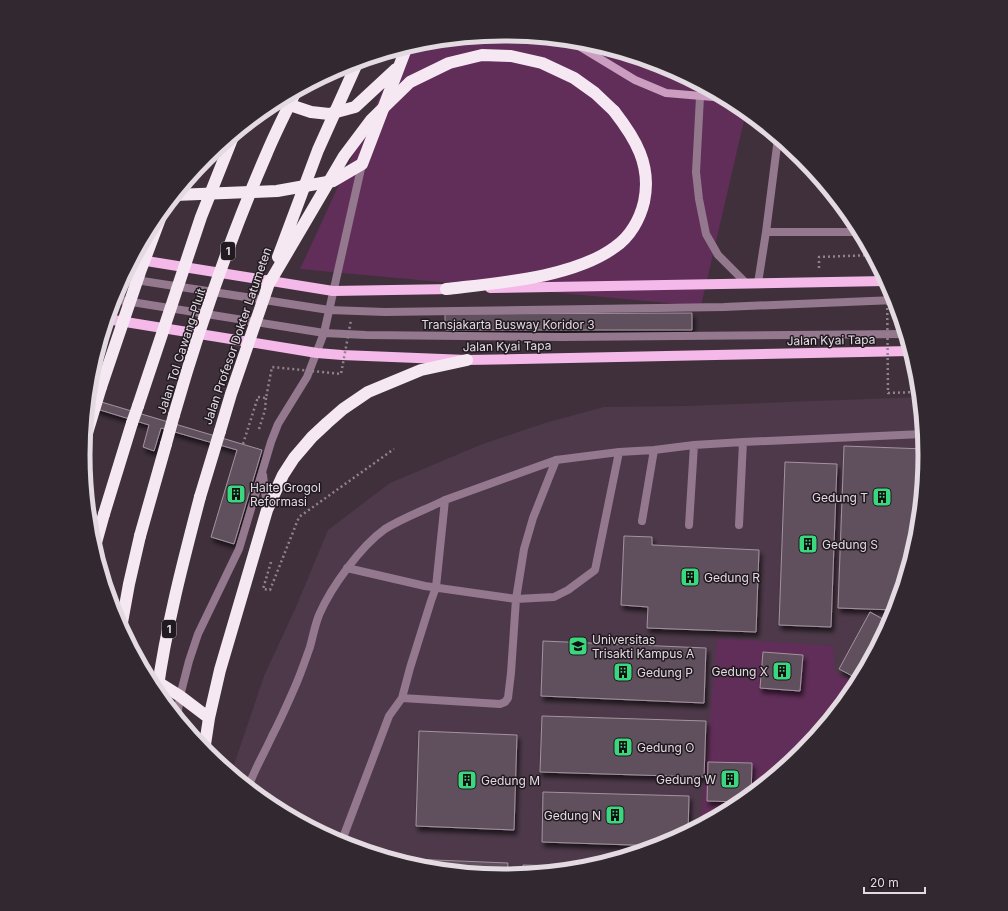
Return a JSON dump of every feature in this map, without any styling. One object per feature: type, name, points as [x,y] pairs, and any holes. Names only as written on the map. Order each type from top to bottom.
[{"type":"highway","points":[[182,195],[277,191],[333,181],[362,164],[404,53]]},
{"type":"highway","points":[[267,287],[344,156],[371,120],[410,82],[448,63],[482,55],[511,56],[542,63],[574,78],[595,93],[614,111],[628,129],[639,148],[646,170],[646,191],[641,212],[632,230],[616,247],[597,259],[572,267],[513,281],[446,289]]},
{"type":"highway","points":[[287,103],[311,112],[329,114],[355,107],[399,67]]},
{"type":"highway","name":"Jalan Profesor Dokter Latumeten","points":[[158,685],[182,564],[200,497],[231,394],[267,287],[318,150],[355,69]]},
{"type":"highway","name":"Jalan Tol Cawang–Pluit","points":[[123,618],[140,536],[187,370],[235,231],[266,154],[292,100]]},
{"type":"highway","name":"Jalan Tol Cawang–Pluit","points":[[97,538],[130,431],[182,272],[201,217],[229,145]]},
{"type":"highway","points":[[91,420],[140,272],[155,231]]},
{"type":"highway","points":[[205,743],[209,718],[220,670],[267,510],[283,475],[294,458],[312,437],[343,409],[368,392],[421,370],[467,360]]},
{"type":"highway","points":[[156,681],[180,696],[209,718]]},
{"type":"main road","name":"1","points":[[139,260],[333,291],[446,289]]},
{"type":"main road","points":[[446,289],[880,282]]},
{"type":"main road","name":"Jalan Kyai Tapa","points":[[112,320],[317,353],[467,360],[905,351]]},
{"type":"street","points":[[583,49],[635,80],[666,93],[712,97]]},
{"type":"street","points":[[700,97],[696,172],[699,199],[706,234],[718,255],[747,284]]},
{"type":"street","points":[[758,283],[777,144]]},
{"type":"street","points":[[178,712],[180,696],[189,661],[198,634],[239,549],[270,442],[288,406],[300,390],[317,353],[324,333],[362,164]]},
{"type":"street","points":[[766,232],[853,232]]},
{"type":"street","name":"Transjakarta Busway Koridor 3","points":[[129,279],[329,310],[385,312],[724,307],[888,300]]},
{"type":"street","name":"Transjakarta Busway Koridor 3","points":[[120,300],[324,333],[366,335],[556,336],[900,334]]},
{"type":"street","points":[[250,782],[253,772],[294,689],[310,647],[319,615],[347,568],[384,531],[400,520],[445,500],[556,460],[694,445],[918,434]]},
{"type":"street","points":[[739,525],[743,442]]},
{"type":"street","points":[[689,525],[694,445]]},
{"type":"street","points":[[642,521],[654,450]]},
{"type":"street","points":[[347,568],[436,587],[516,599],[554,597],[568,590],[594,570],[619,452]]},
{"type":"street","points":[[402,698],[500,704],[505,702],[508,698],[516,599],[524,549],[533,518],[556,460]]},
{"type":"street","points":[[262,471],[267,499],[267,510]]},
{"type":"street","points":[[342,837],[344,835],[389,716],[402,698],[412,661],[436,587],[445,500]]},
{"type":"path","points":[[819,257],[867,255]]},
{"type":"path","points":[[887,297],[888,393],[914,392]]},
{"type":"path","points":[[265,410],[272,367],[341,374],[351,320]]},
{"type":"path","points":[[243,444],[258,397],[266,398]]},
{"type":"path","points":[[263,589],[270,590],[299,517],[394,449]]},
{"type":"shaded area","points":[[504,41],[531,42],[585,49],[637,63],[663,73],[711,97],[744,119],[701,306],[300,269],[399,55],[450,45]]},
{"type":"shaded area","name":"Universitas Trisakti Kampus A","points":[[914,397],[918,428],[918,483],[915,510],[911,536],[897,589],[887,614],[863,663],[833,708],[797,749],[756,784],[734,800],[687,827],[637,848],[585,862],[531,869],[504,870],[477,869],[423,862],[371,848],[321,827],[297,814],[274,800],[233,768],[264,676],[296,607],[328,530],[390,483],[480,445],[545,423],[604,407],[685,406]]},
{"type":"shaded area","points":[[717,638],[833,646],[835,672],[852,680],[833,708],[816,729],[777,767],[734,800],[701,820]]},
{"type":"building","points":[[692,313],[692,330],[445,330],[445,314]]},
{"type":"building","name":"Halte Grogol Reformasi","points":[[93,400],[262,450],[234,544],[211,537],[237,450],[161,428],[154,451],[143,447],[149,425],[92,408]]},
{"type":"building","name":"Gedung T","points":[[844,446],[918,449],[918,483],[911,536],[897,589],[889,610],[838,608]]},
{"type":"building","name":"Gedung S","points":[[785,462],[837,464],[831,627],[779,625]]},
{"type":"building","name":"Gedung R","points":[[624,536],[652,537],[652,545],[759,550],[756,632],[647,628],[648,607],[621,605]]},
{"type":"building","points":[[870,612],[884,620],[876,639],[854,677],[839,669]]},
{"type":"building","name":"Gedung P","points":[[543,641],[706,648],[704,703],[541,696]]},
{"type":"building","name":"Gedung X","points":[[763,652],[803,655],[800,691],[760,688]]},
{"type":"building","name":"Gedung O","points":[[542,716],[706,721],[704,777],[540,772]]},
{"type":"building","name":"Gedung M","points":[[419,731],[517,735],[514,830],[416,826]]},
{"type":"building","name":"Gedung W","points":[[708,762],[752,763],[751,787],[731,802],[707,801]]},
{"type":"building","name":"Gedung N","points":[[543,792],[689,796],[688,826],[644,845],[542,842]]},
{"type":"building","points":[[410,859],[508,863],[508,870],[477,869]]},
{"type":"building","points":[[523,865],[558,866],[531,869],[523,869]]},
{"type":"place","name":"Halte Grogol Reformasi","points":[[236,494]]},
{"type":"place","name":"Gedung T","points":[[882,497]]},
{"type":"place","name":"Gedung S","points":[[808,544]]},
{"type":"place","name":"Gedung R","points":[[690,577]]},
{"type":"place","name":"Universitas Trisakti Kampus A","points":[[578,646]]},
{"type":"place","name":"Gedung X","points":[[782,671]]},
{"type":"place","name":"Gedung P","points":[[623,672]]},
{"type":"place","name":"Gedung O","points":[[623,747]]},
{"type":"place","name":"Gedung W","points":[[730,779]]},
{"type":"place","name":"Gedung M","points":[[467,780]]},
{"type":"place","name":"Gedung N","points":[[615,815]]}]
